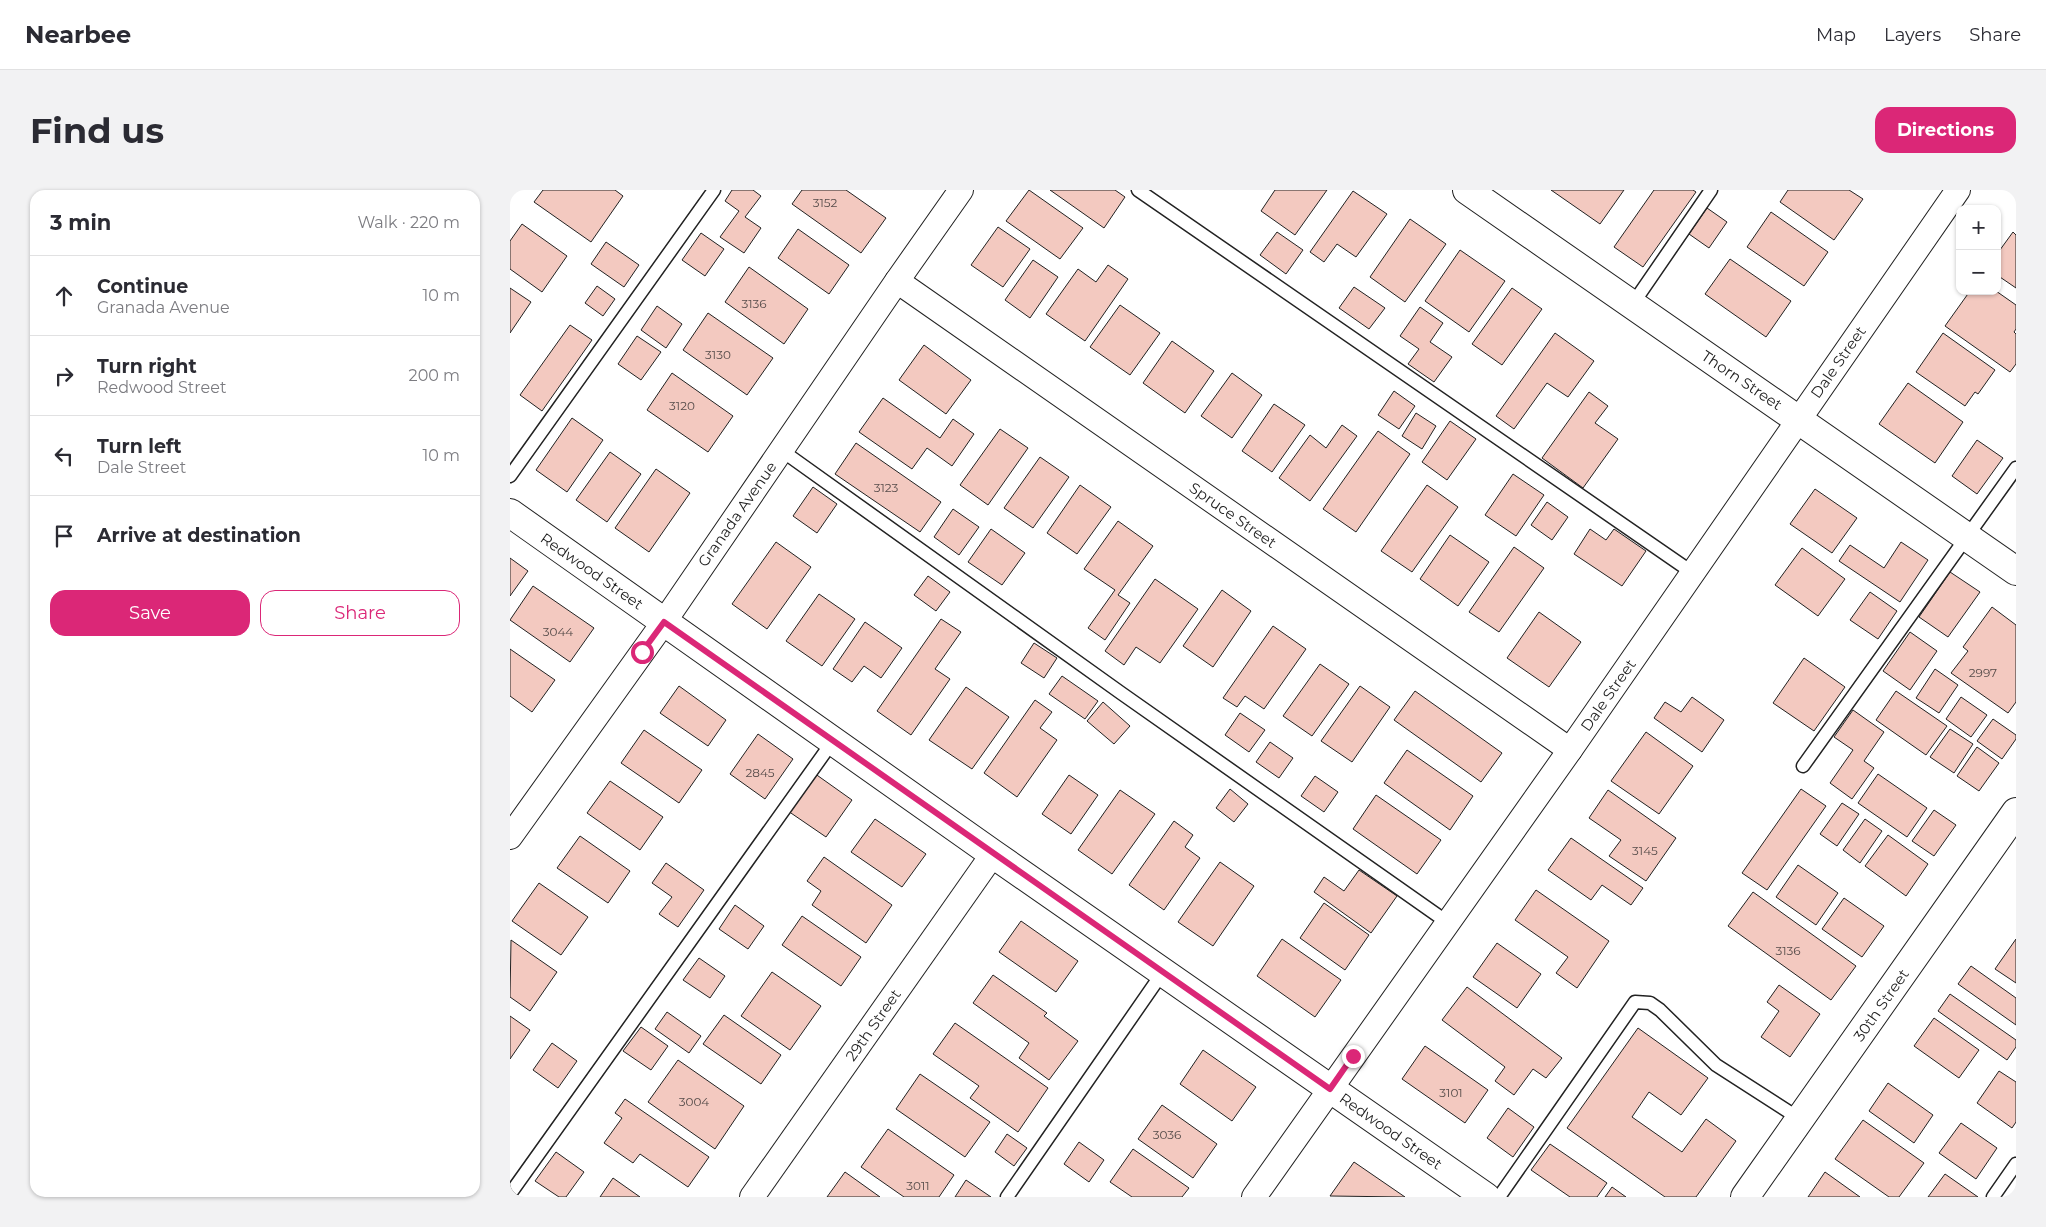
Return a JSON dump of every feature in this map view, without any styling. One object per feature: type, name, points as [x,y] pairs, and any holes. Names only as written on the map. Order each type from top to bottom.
[{"type":"street","name":"Granada Avenue","points":[[510,837],[664,622],[897,281],[962,190]]},
{"type":"street","name":"Thorn Street","points":[[1468,190],[2016,571]]},
{"type":"street","name":"Dale Street","points":[[1254,1197],[1570,750],[1958,190]]},
{"type":"street","name":"Spruce Street","points":[[897,281],[1570,750]]},
{"type":"street","name":"Redwood Street","points":[[510,513],[993,854],[1486,1197]]},
{"type":"street","name":"30th Street","points":[[1745,1197],[2016,812]]},
{"type":"street","name":"29th Street","points":[[752,1197],[993,854]]},
{"type":"lane","points":[[510,476],[714,190]]},
{"type":"lane","points":[[1138,190],[1693,573]]},
{"type":"lane","points":[[1632,305],[1711,190]]},
{"type":"lane","points":[[781,450],[1112,687],[1447,922]]},
{"type":"lane","points":[[1802,766],[2016,468]]},
{"type":"lane","points":[[510,1194],[832,741]]},
{"type":"lane","points":[[1007,1197],[1163,972]]},
{"type":"lane","points":[[1499,1197],[1635,1002],[1650,1003],[1660,1010],[1716,1064],[1800,1119]]},
{"type":"lane","points":[[1993,1197],[2016,1164]]},
{"type":"building","points":[[543,190],[615,190],[623,196],[591,242],[534,202]]},
{"type":"building","points":[[732,190],[753,190],[761,196],[745,217],[761,228],[744,253],[720,237],[739,211],[725,201]]},
{"type":"building","points":[[802,190],[846,190],[886,218],[861,253],[792,204]]},
{"type":"building","points":[[1029,190],[1083,228],[1060,259],[1006,221]]},
{"type":"building","points":[[1050,190],[1115,190],[1125,197],[1104,228]]},
{"type":"building","points":[[1275,190],[1327,190],[1295,235],[1261,211]]},
{"type":"building","points":[[1551,190],[1624,190],[1600,224]]},
{"type":"building","points":[[1654,190],[1693,190],[1696,192],[1643,267],[1614,247]]},
{"type":"building","points":[[1788,190],[1849,190],[1863,199],[1834,240],[1780,202]]},
{"type":"building","points":[[1353,191],[1387,214],[1356,257],[1337,244],[1324,262],[1310,252]]},
{"type":"building","points":[[1707,208],[1727,222],[1709,248],[1689,234]]},
{"type":"building","points":[[1771,212],[1828,252],[1804,286],[1747,247]]},
{"type":"building","points":[[1410,219],[1446,244],[1405,302],[1370,277]]},
{"type":"building","points":[[522,224],[567,256],[542,292],[510,269],[510,241]]},
{"type":"building","points":[[998,227],[1030,249],[1003,287],[971,265]]},
{"type":"building","points":[[798,229],[849,265],[829,294],[778,258]]},
{"type":"building","points":[[1277,232],[1303,250],[1286,274],[1260,255]]},
{"type":"building","points":[[2013,232],[2016,235],[2016,288],[2001,278],[2001,248]]},
{"type":"building","points":[[701,233],[724,249],[705,276],[682,260]]},
{"type":"building","points":[[606,242],[639,265],[624,287],[591,264]]},
{"type":"building","points":[[1460,250],[1505,281],[1469,332],[1425,301]]},
{"type":"building","points":[[1730,259],[1791,301],[1766,337],[1705,294]]},
{"type":"building","points":[[1033,260],[1058,277],[1030,318],[1005,300]]},
{"type":"building","points":[[1108,265],[1128,279],[1085,341],[1046,314],[1078,269],[1096,282]]},
{"type":"building","points":[[749,267],[808,309],[784,344],[725,302]]},
{"type":"building","points":[[597,286],[615,299],[603,316],[585,303]]},
{"type":"building","points":[[1354,287],[1385,308],[1369,329],[1339,308]]},
{"type":"building","points":[[510,288],[531,302],[510,333]]},
{"type":"building","points":[[1512,288],[1542,309],[1502,365],[1472,344]]},
{"type":"building","points":[[2001,294],[2016,305],[2016,329],[2014,332],[2016,334],[2016,364],[2010,372],[1945,326],[1967,295]]},
{"type":"building","points":[[1120,305],[1160,333],[1130,375],[1090,347]]},
{"type":"building","points":[[657,306],[682,324],[666,348],[641,330]]},
{"type":"building","points":[[1420,307],[1443,323],[1430,342],[1452,357],[1434,382],[1408,364],[1419,349],[1400,336]]},
{"type":"building","points":[[708,313],[773,358],[747,395],[683,350]]},
{"type":"building","points":[[570,325],[592,340],[542,411],[520,395]]},
{"type":"building","points":[[1555,333],[1594,361],[1568,397],[1547,383],[1514,429],[1496,416]]},
{"type":"building","points":[[1943,333],[1995,370],[1978,394],[1975,392],[1965,406],[1916,372]]},
{"type":"building","points":[[637,336],[661,352],[641,380],[618,364]]},
{"type":"building","points":[[1172,341],[1214,371],[1185,413],[1143,383]]},
{"type":"building","points":[[924,345],[971,380],[946,414],[899,380]]},
{"type":"building","points":[[672,373],[733,416],[708,452],[647,410]]},
{"type":"building","points":[[1232,373],[1262,395],[1232,438],[1201,416]]},
{"type":"building","points":[[1908,383],[1963,422],[1935,463],[1879,424]]},
{"type":"building","points":[[1394,391],[1415,406],[1399,429],[1378,415]]},
{"type":"building","points":[[1589,392],[1608,406],[1595,423],[1618,439],[1583,488],[1542,458]]},
{"type":"building","points":[[883,398],[940,438],[953,419],[974,434],[952,466],[927,448],[912,469],[859,432]]},
{"type":"building","points":[[1274,404],[1305,425],[1272,472],[1242,451]]},
{"type":"building","points":[[1416,413],[1436,426],[1422,449],[1402,436]]},
{"type":"building","points":[[572,418],[603,440],[567,492],[536,470]]},
{"type":"building","points":[[1450,421],[1476,439],[1447,480],[1422,462]]},
{"type":"building","points":[[1342,425],[1357,436],[1310,501],[1279,478],[1310,435],[1326,448]]},
{"type":"building","points":[[1000,429],[1028,448],[988,505],[960,485]]},
{"type":"building","points":[[1378,431],[1410,454],[1356,532],[1323,509]]},
{"type":"building","points":[[1977,440],[2003,458],[1977,494],[1952,476]]},
{"type":"building","points":[[856,443],[941,502],[920,532],[835,474]]},
{"type":"building","points":[[610,452],[641,474],[607,522],[576,500]]},
{"type":"building","points":[[1040,457],[1069,477],[1033,528],[1004,508]]},
{"type":"building","points":[[656,469],[690,493],[649,552],[615,528]]},
{"type":"building","points":[[1513,474],[1544,495],[1516,536],[1485,515]]},
{"type":"building","points":[[1080,485],[1111,507],[1077,554],[1047,533]]},
{"type":"building","points":[[1427,485],[1458,507],[1412,572],[1381,551]]},
{"type":"building","points":[[813,487],[837,504],[817,533],[793,516]]},
{"type":"building","points":[[1815,489],[1857,518],[1832,553],[1790,524]]},
{"type":"building","points":[[1547,502],[1568,517],[1552,540],[1531,525]]},
{"type":"building","points":[[953,509],[979,527],[959,555],[934,537]]},
{"type":"building","points":[[1118,521],[1153,546],[1118,595],[1130,603],[1105,640],[1088,628],[1115,590],[1084,569]]},
{"type":"building","points":[[991,529],[1025,553],[1002,585],[968,562]]},
{"type":"building","points":[[1590,529],[1606,540],[1614,529],[1646,551],[1622,586],[1574,554]]},
{"type":"building","points":[[1450,535],[1489,562],[1458,606],[1420,579]]},
{"type":"building","points":[[776,542],[811,567],[767,629],[732,604]]},
{"type":"building","points":[[1901,542],[1928,560],[1900,602],[1839,561],[1850,545],[1884,568]]},
{"type":"building","points":[[1514,547],[1544,568],[1499,632],[1469,612]]},
{"type":"building","points":[[1802,548],[1845,579],[1818,616],[1775,585]]},
{"type":"building","points":[[510,558],[528,571],[510,596]]},
{"type":"building","points":[[1950,572],[1980,592],[1948,637],[1919,617]]},
{"type":"building","points":[[928,576],[950,592],[936,611],[914,595]]},
{"type":"building","points":[[1155,579],[1198,609],[1160,663],[1136,647],[1124,665],[1105,651]]},
{"type":"building","points":[[533,586],[594,628],[570,662],[510,620]]},
{"type":"building","points":[[1222,590],[1251,611],[1213,667],[1183,646]]},
{"type":"building","points":[[1870,592],[1897,611],[1878,639],[1850,620]]},
{"type":"building","points":[[819,594],[855,619],[822,666],[786,641]]},
{"type":"building","points":[[1992,607],[2016,625],[2016,702],[2008,713],[1951,673],[1968,651],[1963,647]]},
{"type":"building","points":[[1539,612],[1581,642],[1549,687],[1507,658]]},
{"type":"building","points":[[941,619],[961,632],[935,669],[950,679],[911,735],[877,711]]},
{"type":"building","points":[[865,622],[902,648],[881,678],[864,666],[852,682],[833,669]]},
{"type":"building","points":[[1273,626],[1306,649],[1264,709],[1245,696],[1237,707],[1223,698]]},
{"type":"building","points":[[1910,632],[1937,651],[1910,690],[1883,671]]},
{"type":"building","points":[[1034,643],[1057,658],[1044,678],[1021,663]]},
{"type":"building","points":[[510,649],[555,680],[532,712],[510,696]]},
{"type":"building","points":[[1804,658],[1845,687],[1814,731],[1773,703]]},
{"type":"building","points":[[1320,664],[1349,684],[1312,736],[1283,716]]},
{"type":"building","points":[[1935,669],[1958,685],[1939,713],[1916,698]]},
{"type":"building","points":[[1062,676],[1098,701],[1085,719],[1049,694]]},
{"type":"building","points":[[679,686],[726,720],[708,746],[660,713]]},
{"type":"building","points":[[1360,686],[1390,707],[1352,762],[1321,741]]},
{"type":"building","points":[[966,687],[1009,717],[972,769],[929,740]]},
{"type":"building","points":[[1415,691],[1502,753],[1481,782],[1394,720]]},
{"type":"building","points":[[1896,691],[1947,726],[1926,755],[1876,720]]},
{"type":"building","points":[[1692,697],[1724,720],[1702,752],[1654,718],[1665,702],[1681,712]]},
{"type":"building","points":[[1961,697],[1987,715],[1971,737],[1946,719]]},
{"type":"building","points":[[1035,700],[1052,712],[1040,728],[1057,740],[1017,797],[984,773]]},
{"type":"building","points":[[1103,702],[1130,726],[1114,744],[1087,721]]},
{"type":"building","points":[[1853,710],[1884,732],[1864,761],[1874,768],[1852,799],[1830,783],[1853,750],[1834,737]]},
{"type":"building","points":[[1240,713],[1265,730],[1249,752],[1225,735]]},
{"type":"building","points":[[1993,719],[2016,735],[2016,739],[2002,759],[1977,741]]},
{"type":"building","points":[[1950,729],[1973,744],[1954,773],[1930,757]]},
{"type":"building","points":[[644,730],[702,770],[679,803],[621,763]]},
{"type":"building","points":[[1646,732],[1693,766],[1659,814],[1611,781]]},
{"type":"building","points":[[758,734],[793,759],[765,799],[730,774]]},
{"type":"building","points":[[1270,742],[1293,758],[1279,778],[1256,762]]},
{"type":"building","points":[[1977,747],[1999,763],[1979,791],[1957,776]]},
{"type":"building","points":[[1407,750],[1473,796],[1450,830],[1384,783]]},
{"type":"building","points":[[814,773],[852,800],[826,837],[788,811]]},
{"type":"building","points":[[1878,774],[1927,808],[1907,837],[1858,803]]},
{"type":"building","points":[[1069,775],[1098,795],[1071,834],[1042,814]]},
{"type":"building","points":[[1315,776],[1338,792],[1324,812],[1301,796]]},
{"type":"building","points":[[610,781],[663,817],[640,850],[587,813]]},
{"type":"building","points":[[1230,789],[1248,804],[1234,822],[1216,808]]},
{"type":"building","points":[[1801,789],[1826,806],[1767,890],[1742,873]]},
{"type":"building","points":[[1120,790],[1155,814],[1112,874],[1078,850]]},
{"type":"building","points":[[1608,790],[1676,838],[1646,881],[1609,856],[1621,840],[1589,818]]},
{"type":"building","points":[[1376,795],[1441,840],[1417,874],[1353,829]]},
{"type":"building","points":[[1842,803],[1859,814],[1837,846],[1820,834]]},
{"type":"building","points":[[1934,810],[1956,825],[1934,856],[1912,841]]},
{"type":"building","points":[[875,819],[926,854],[902,887],[851,852]]},
{"type":"building","points":[[1865,819],[1882,831],[1860,863],[1843,850]]},
{"type":"building","points":[[1174,821],[1193,835],[1185,847],[1200,858],[1164,910],[1129,885]]},
{"type":"building","points":[[1888,835],[1928,864],[1906,896],[1865,866]]},
{"type":"building","points":[[580,836],[630,871],[608,903],[557,868]]},
{"type":"building","points":[[1571,838],[1643,888],[1631,905],[1602,885],[1591,900],[1548,870]]},
{"type":"building","points":[[824,857],[892,905],[866,943],[812,905],[821,891],[807,881]]},
{"type":"building","points":[[1220,862],[1254,886],[1213,946],[1178,922]]},
{"type":"building","points":[[666,863],[704,890],[678,927],[659,914],[672,897],[652,883]]},
{"type":"building","points":[[1798,865],[1838,893],[1816,925],[1776,897]]},
{"type":"building","points":[[1359,870],[1397,896],[1371,933],[1314,892],[1324,877],[1344,891]]},
{"type":"building","points":[[539,883],[588,917],[561,955],[512,921]]},
{"type":"building","points":[[1536,890],[1609,941],[1577,988],[1556,973],[1568,957],[1515,920]]},
{"type":"building","points":[[1753,892],[1856,966],[1831,1000],[1728,926]]},
{"type":"building","points":[[1844,898],[1884,926],[1862,957],[1822,929]]},
{"type":"building","points":[[1324,903],[1369,935],[1345,970],[1300,938]]},
{"type":"building","points":[[735,905],[764,926],[748,949],[719,929]]},
{"type":"building","points":[[802,916],[861,957],[841,986],[782,945]]},
{"type":"building","points":[[1021,921],[1078,961],[1056,992],[999,952]]},
{"type":"building","points":[[1282,939],[1341,980],[1315,1017],[1257,976]]},
{"type":"building","points":[[2016,939],[2016,983],[1995,969]]},
{"type":"building","points":[[511,940],[557,972],[530,1011],[510,997]]},
{"type":"building","points":[[1497,943],[1541,974],[1517,1008],[1473,977]]},
{"type":"building","points":[[699,958],[725,976],[710,998],[683,980]]},
{"type":"building","points":[[1971,966],[2016,998],[2016,1025],[1958,984]]},
{"type":"building","points":[[772,972],[821,1006],[790,1050],[741,1016]]},
{"type":"building","points":[[993,975],[1047,1013],[1044,1016],[1078,1041],[1049,1080],[1019,1058],[1029,1043],[973,1003]]},
{"type":"building","points":[[1779,985],[1820,1014],[1790,1057],[1761,1037],[1779,1011],[1767,1002]]},
{"type":"building","points":[[1467,987],[1562,1058],[1546,1078],[1533,1069],[1514,1095],[1495,1081],[1505,1067],[1442,1020]]},
{"type":"building","points":[[1950,994],[2016,1040],[2016,1047],[2007,1060],[1938,1011]]},
{"type":"building","points":[[667,1012],[701,1036],[689,1053],[655,1029]]},
{"type":"building","points":[[724,1015],[781,1055],[761,1084],[703,1044]]},
{"type":"building","points":[[510,1016],[530,1030],[510,1059]]},
{"type":"building","points":[[1934,1018],[1979,1050],[1959,1078],[1914,1046]]},
{"type":"building","points":[[955,1023],[1048,1088],[1018,1132],[970,1098],[979,1086],[933,1054]]},
{"type":"building","points":[[641,1027],[668,1046],[651,1070],[623,1051]]},
{"type":"building","points":[[1638,1028],[1708,1078],[1681,1115],[1649,1092],[1632,1117],[1682,1152],[1706,1119],[1736,1141],[1696,1197],[1665,1197],[1567,1128]]},
{"type":"building","points":[[552,1043],[577,1061],[558,1088],[533,1070]]},
{"type":"building","points":[[1425,1046],[1488,1090],[1465,1123],[1402,1079]]},
{"type":"building","points":[[1203,1050],[1256,1087],[1232,1121],[1180,1084]]},
{"type":"building","points":[[678,1060],[744,1106],[715,1149],[648,1102]]},
{"type":"building","points":[[1999,1071],[2016,1082],[2016,1122],[2012,1128],[1977,1103]]},
{"type":"building","points":[[920,1074],[990,1122],[965,1157],[896,1109]]},
{"type":"building","points":[[1888,1083],[1933,1115],[1914,1143],[1869,1111]]},
{"type":"building","points":[[625,1099],[709,1157],[688,1187],[640,1154],[633,1163],[604,1143],[622,1118],[615,1113]]},
{"type":"building","points":[[1162,1105],[1217,1144],[1193,1178],[1138,1139]]},
{"type":"building","points":[[1508,1108],[1534,1127],[1513,1157],[1487,1138]]},
{"type":"building","points":[[1863,1120],[1924,1163],[1899,1197],[1889,1197],[1835,1159]]},
{"type":"building","points":[[1961,1123],[1997,1148],[1976,1179],[1939,1153]]},
{"type":"building","points":[[888,1129],[954,1175],[939,1197],[904,1197],[861,1167]]},
{"type":"building","points":[[1007,1134],[1027,1148],[1014,1166],[995,1152]]},
{"type":"building","points":[[1079,1142],[1104,1160],[1089,1182],[1064,1164]]},
{"type":"building","points":[[1550,1144],[1607,1183],[1597,1197],[1570,1197],[1531,1170]]},
{"type":"building","points":[[1133,1149],[1189,1188],[1182,1197],[1132,1197],[1110,1182]]},
{"type":"building","points":[[556,1152],[584,1172],[566,1197],[559,1197],[535,1181]]},
{"type":"building","points":[[1354,1162],[1405,1197],[1330,1196]]},
{"type":"building","points":[[845,1172],[880,1197],[827,1197]]},
{"type":"building","points":[[1825,1172],[1860,1197],[1808,1197]]},
{"type":"building","points":[[1945,1174],[1978,1197],[1928,1197]]},
{"type":"building","points":[[613,1178],[640,1197],[600,1197]]},
{"type":"building","points":[[966,1180],[991,1197],[955,1197]]},
{"type":"building","points":[[1612,1187],[1626,1197],[1605,1197]]},
{"type":"route","points":[[642,652],[664,622],[1330,1089],[1353,1056]]}]
